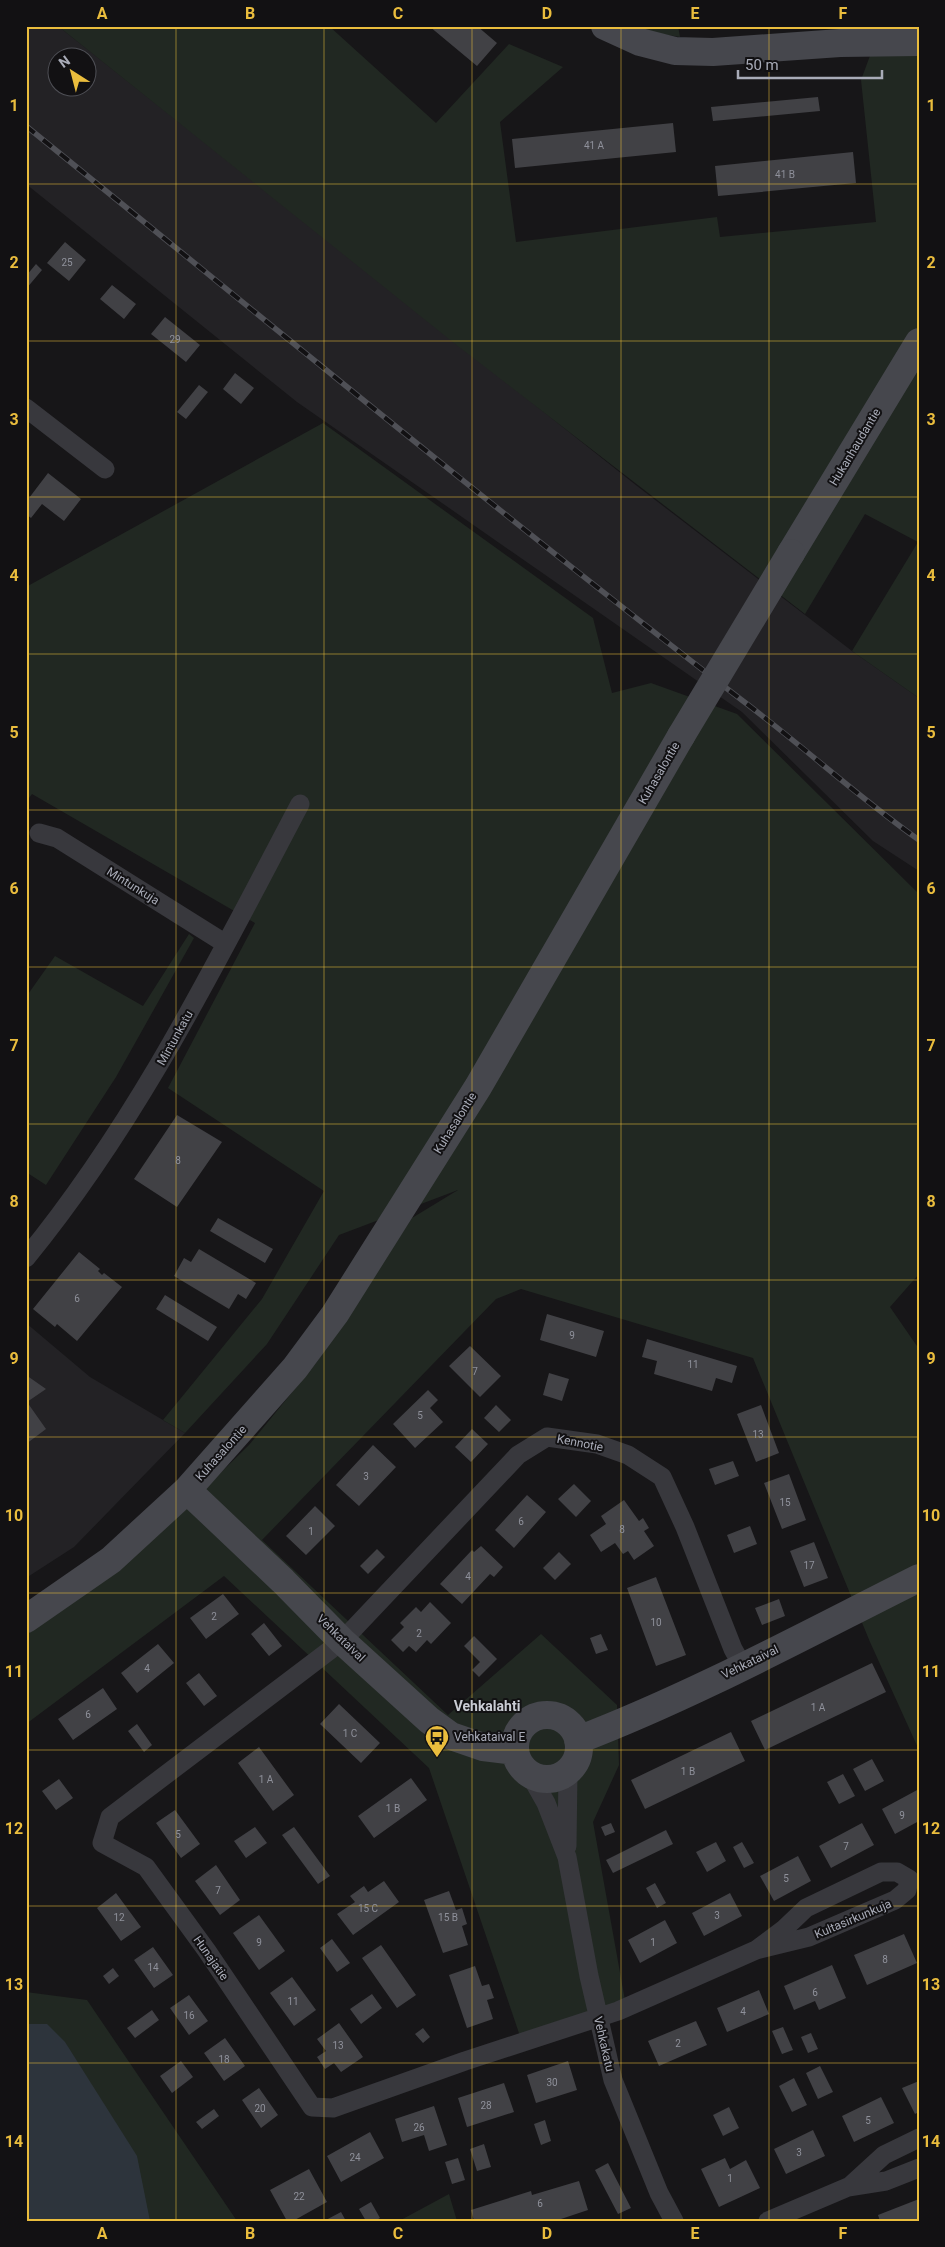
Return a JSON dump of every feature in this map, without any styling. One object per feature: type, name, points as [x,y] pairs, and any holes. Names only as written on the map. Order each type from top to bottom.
[{"type":"main road","points":[[605,26],[640,42],[674,50],[713,52],[840,43],[919,42]]},
{"type":"main road","name":"Hukanhaudantie","points":[[791,553],[919,342]]},
{"type":"main road","name":"Kuhasalontie","points":[[26,1619],[111,1560],[187,1490],[284,1382],[335,1314],[478,1087],[681,736],[791,553]]},
{"type":"main road","name":"Vehkataival","points":[[187,1490],[283,1581],[342,1641],[428,1720],[451,1736],[483,1746],[515,1751]]},
{"type":"main road","name":"Vehkataival","points":[[578,1740],[612,1727],[919,1578]]},
{"type":"main road","points":[[541,1715],[553,1715],[565,1720],[573,1728],[578,1740],[575,1762],[568,1771],[556,1777],[542,1778],[529,1773],[519,1764],[515,1751],[516,1738],[521,1728],[530,1719],[541,1715]]},
{"type":"street","points":[[26,408],[105,469]]},
{"type":"street","name":"Mintunkatu","points":[[26,1258],[86,1182],[132,1112],[169,1050],[300,804]]},
{"type":"street","name":"Mintunkuja","points":[[39,833],[57,838],[226,944]]},
{"type":"street","name":"Kennotie","points":[[342,1641],[518,1455],[547,1437],[597,1444],[628,1456],[662,1477],[685,1528],[733,1650],[742,1665]]},
{"type":"street","name":"Hunajatie","points":[[342,1641],[110,1817],[102,1843],[146,1867],[207,1951],[312,2107],[333,2108],[598,2017]]},
{"type":"street","name":"Vehkakatu","points":[[567,1857],[568,1771]]},
{"type":"street","name":"Vehkakatu","points":[[529,1773],[546,1803],[567,1857],[598,2017],[613,2080],[659,2193],[674,2221]]},
{"type":"street","name":"Kultasirkunkuja","points":[[598,2017],[618,2011],[756,1950],[809,1937],[895,1900],[907,1890],[909,1879],[898,1872],[881,1872],[806,1908],[784,1929],[756,1950]]},
{"type":"street","points":[[848,2187],[884,2155],[919,2138]]},
{"type":"street","points":[[768,2221],[848,2187],[886,2181],[919,2168]]},
{"type":"shaded area","points":[[26,26],[58,26],[86,48],[48,48],[48,98],[98,98],[98,58],[637,486],[852,651],[919,698],[919,871],[873,841],[742,712],[297,402],[26,184]]},
{"type":"shaded area","points":[[58,26],[329,26],[436,123],[509,44],[563,67],[500,122],[516,242],[717,217],[720,237],[876,222],[861,80],[881,26],[919,26],[919,698],[852,651],[918,542],[865,514],[805,614],[459,347],[98,58],[98,48],[85,48]]},
{"type":"shaded area","points":[[637,26],[678,26],[680,37],[650,32]]},
{"type":"shaded area","points":[[323,423],[593,618],[612,693],[651,683],[737,714],[919,894],[919,1274],[890,1307],[919,1349],[919,1750],[870,1642],[753,1358],[521,1289],[496,1299],[262,1540],[448,1715],[541,1634],[617,1705],[619,1765],[593,1822],[626,2006],[521,2039],[429,1768],[224,1576],[26,1724],[26,1631],[147,1545],[249,1445],[316,1363],[412,1218],[458,1190],[339,1235],[267,1344],[185,1433],[163,1420],[262,1299],[324,1191],[168,1088],[255,923],[32,794],[26,802],[26,587]]},
{"type":"shaded area","points":[[189,934],[194,938],[116,1077],[46,1185],[26,1172],[26,997],[55,956],[143,1006]]},
{"type":"shaded area","points":[[26,1323],[90,1377],[185,1433],[74,1547],[26,1578]]},
{"type":"shaded area","points":[[26,1992],[87,2000],[237,2221],[38,2221],[26,2205]]},
{"type":"shaded area","points":[[26,2024],[47,2024],[65,2042],[137,2156],[150,2221],[26,2221]]},
{"type":"shaded area","points":[[449,2194],[457,2221],[399,2221]]},
{"type":"building","points":[[429,26],[477,26],[497,43],[477,66]]},
{"type":"building","points":[[818,97],[820,111],[713,121],[711,107]]},
{"type":"building","points":[[673,123],[676,152],[515,168],[512,139]]},
{"type":"building","points":[[853,152],[856,183],[718,196],[715,166]]},
{"type":"building","points":[[65,242],[86,260],[69,281],[47,263]]},
{"type":"building","points":[[36,264],[42,270],[26,289],[26,276]]},
{"type":"building","points":[[112,285],[136,304],[124,319],[100,299]]},
{"type":"building","points":[[165,317],[200,345],[186,362],[151,334]]},
{"type":"building","points":[[235,373],[254,388],[241,404],[223,389]]},
{"type":"building","points":[[199,385],[208,392],[186,419],[177,412]]},
{"type":"building","points":[[48,473],[81,499],[64,521],[42,504],[31,518],[26,514],[26,502]]},
{"type":"building","points":[[177,1115],[222,1142],[177,1207],[134,1179]]},
{"type":"building","points":[[218,1218],[273,1249],[265,1263],[210,1231]]},
{"type":"building","points":[[199,1249],[256,1283],[246,1299],[238,1294],[229,1309],[174,1276],[184,1258],[191,1262]]},
{"type":"building","points":[[79,1252],[100,1269],[98,1271],[102,1275],[104,1273],[122,1287],[77,1341],[57,1324],[55,1327],[33,1309]]},
{"type":"building","points":[[165,1295],[217,1327],[208,1341],[156,1309]]},
{"type":"building","points":[[547,1314],[604,1331],[596,1357],[540,1340]]},
{"type":"building","points":[[647,1339],[737,1366],[732,1383],[716,1378],[712,1391],[654,1374],[657,1361],[642,1357]]},
{"type":"building","points":[[470,1346],[501,1376],[480,1397],[449,1366]]},
{"type":"building","points":[[549,1373],[569,1379],[562,1401],[543,1395]]},
{"type":"building","points":[[26,1375],[46,1389],[27,1402],[46,1429],[26,1444]]},
{"type":"building","points":[[428,1390],[438,1400],[430,1408],[443,1422],[415,1448],[393,1424]]},
{"type":"building","points":[[496,1405],[511,1420],[499,1432],[484,1418]]},
{"type":"building","points":[[761,1405],[779,1453],[756,1462],[737,1414]]},
{"type":"building","points":[[472,1429],[488,1444],[471,1462],[455,1447]]},
{"type":"building","points":[[373,1445],[396,1467],[359,1506],[336,1485]]},
{"type":"building","points":[[733,1461],[739,1476],[715,1485],[709,1469]]},
{"type":"building","points":[[789,1474],[806,1520],[782,1529],[764,1483]]},
{"type":"building","points":[[574,1484],[591,1501],[576,1517],[558,1499]]},
{"type":"building","points":[[527,1495],[546,1512],[514,1548],[495,1530]]},
{"type":"building","points":[[624,1500],[639,1521],[643,1518],[649,1528],[644,1531],[654,1546],[634,1560],[628,1551],[623,1554],[615,1543],[601,1552],[590,1535],[606,1524],[601,1516]]},
{"type":"building","points":[[315,1506],[335,1526],[306,1555],[286,1536]]},
{"type":"building","points":[[750,1526],[757,1544],[734,1553],[727,1535]]},
{"type":"building","points":[[814,1542],[828,1578],[804,1587],[790,1551]]},
{"type":"building","points":[[481,1546],[503,1567],[494,1577],[490,1574],[462,1604],[440,1584],[472,1550],[474,1552]]},
{"type":"building","points":[[377,1549],[385,1557],[368,1574],[360,1566]]},
{"type":"building","points":[[559,1552],[571,1564],[555,1580],[543,1568]]},
{"type":"building","points":[[656,1577],[686,1655],[656,1666],[627,1588]]},
{"type":"building","points":[[223,1594],[239,1614],[206,1639],[190,1618]]},
{"type":"building","points":[[779,1599],[785,1616],[762,1625],[755,1608]]},
{"type":"building","points":[[430,1602],[451,1623],[431,1644],[427,1640],[416,1652],[409,1646],[403,1652],[391,1640],[404,1627],[400,1623],[416,1607],[421,1612]]},
{"type":"building","points":[[264,1623],[282,1646],[269,1656],[251,1634]]},
{"type":"building","points":[[601,1634],[608,1650],[596,1654],[590,1638]]},
{"type":"building","points":[[474,1636],[497,1659],[479,1677],[472,1670],[480,1662],[464,1646]]},
{"type":"building","points":[[158,1644],[174,1663],[137,1693],[121,1673]]},
{"type":"building","points":[[872,1663],[886,1692],[765,1750],[751,1721]]},
{"type":"building","points":[[199,1673],[217,1696],[204,1706],[186,1683]]},
{"type":"building","points":[[103,1688],[117,1709],[73,1740],[58,1719]]},
{"type":"building","points":[[339,1704],[380,1743],[361,1763],[320,1724]]},
{"type":"building","points":[[137,1724],[152,1745],[144,1752],[128,1731]]},
{"type":"building","points":[[731,1732],[745,1761],[645,1809],[631,1780]]},
{"type":"building","points":[[259,1747],[294,1795],[273,1811],[238,1763]]},
{"type":"building","points":[[872,1759],[884,1781],[865,1791],[853,1769]]},
{"type":"building","points":[[843,1774],[855,1796],[839,1804],[827,1782]]},
{"type":"building","points":[[411,1778],[427,1800],[374,1838],[358,1816]]},
{"type":"building","points":[[59,1779],[73,1798],[56,1810],[42,1791]]},
{"type":"building","points":[[919,1789],[919,1821],[895,1834],[882,1809]]},
{"type":"building","points":[[175,1810],[200,1844],[181,1858],[156,1823]]},
{"type":"building","points":[[611,1823],[615,1832],[605,1836],[601,1827]]},
{"type":"building","points":[[862,1823],[874,1845],[831,1868],[819,1846]]},
{"type":"building","points":[[255,1827],[267,1843],[246,1858],[234,1841]]},
{"type":"building","points":[[294,1827],[330,1876],[318,1884],[282,1835]]},
{"type":"building","points":[[666,1830],[673,1844],[613,1873],[606,1860]]},
{"type":"building","points":[[716,1842],[726,1861],[707,1872],[696,1852]]},
{"type":"building","points":[[742,1842],[754,1863],[744,1868],[733,1847]]},
{"type":"building","points":[[798,1856],[811,1881],[774,1901],[760,1876]]},
{"type":"building","points":[[216,1865],[240,1900],[220,1915],[195,1881]]},
{"type":"building","points":[[384,1881],[399,1902],[353,1935],[337,1914],[355,1902],[350,1896],[364,1886],[368,1892]]},
{"type":"building","points":[[655,1883],[666,1903],[657,1908],[646,1888]]},
{"type":"building","points":[[449,1891],[456,1910],[462,1908],[467,1924],[462,1926],[468,1945],[443,1953],[424,1900]]},
{"type":"building","points":[[116,1893],[141,1927],[121,1941],[97,1908]]},
{"type":"building","points":[[730,1893],[742,1916],[704,1936],[692,1913]]},
{"type":"building","points":[[259,1915],[285,1951],[259,1970],[233,1933]]},
{"type":"building","points":[[665,1920],[677,1943],[640,1963],[628,1940]]},
{"type":"building","points":[[904,1934],[917,1963],[867,1985],[854,1955]]},
{"type":"building","points":[[332,1939],[350,1963],[337,1972],[320,1948]]},
{"type":"building","points":[[381,1945],[416,1995],[397,2008],[362,1958]]},
{"type":"building","points":[[153,1947],[173,1975],[154,1988],[134,1960]]},
{"type":"building","points":[[832,1965],[846,1998],[819,2010],[815,2001],[794,2010],[784,1986]]},
{"type":"building","points":[[475,1966],[482,1986],[489,1984],[494,1998],[487,2000],[493,2019],[467,2028],[449,1975]]},
{"type":"building","points":[[113,1968],[119,1976],[109,1984],[103,1976]]},
{"type":"building","points":[[292,1977],[316,2010],[294,2026],[270,1993]]},
{"type":"building","points":[[759,1990],[769,2014],[727,2032],[717,2008]]},
{"type":"building","points":[[372,1994],[382,2008],[361,2024],[350,2009]]},
{"type":"building","points":[[189,1995],[208,2021],[189,2035],[170,2008]]},
{"type":"building","points":[[152,2010],[159,2020],[135,2038],[127,2028]]},
{"type":"building","points":[[696,2021],[707,2045],[659,2066],[648,2041]]},
{"type":"building","points":[[339,2023],[363,2057],[341,2072],[334,2063],[325,2069],[317,2057],[326,2051],[317,2039]]},
{"type":"building","points":[[783,2027],[793,2050],[782,2054],[772,2031]]},
{"type":"building","points":[[423,2028],[430,2037],[423,2043],[415,2034]]},
{"type":"building","points":[[811,2033],[818,2049],[808,2053],[801,2037]]},
{"type":"building","points":[[225,2038],[245,2066],[224,2081],[204,2053]]},
{"type":"building","points":[[181,2061],[193,2077],[172,2093],[160,2076]]},
{"type":"building","points":[[568,2061],[577,2090],[536,2103],[527,2075]]},
{"type":"building","points":[[820,2066],[833,2092],[818,2099],[806,2073]]},
{"type":"building","points":[[794,2078],[807,2105],[792,2112],[779,2086]]},
{"type":"building","points":[[919,2081],[919,2112],[915,2114],[902,2088]]},
{"type":"building","points":[[504,2083],[514,2112],[467,2127],[458,2098]]},
{"type":"building","points":[[259,2088],[278,2115],[261,2128],[242,2100]]},
{"type":"building","points":[[881,2097],[894,2123],[854,2142],[842,2116]]},
{"type":"building","points":[[434,2106],[447,2145],[429,2151],[424,2135],[402,2142],[395,2119]]},
{"type":"building","points":[[729,2107],[739,2128],[723,2136],[713,2115]]},
{"type":"building","points":[[214,2109],[219,2116],[202,2129],[196,2122]]},
{"type":"building","points":[[545,2120],[551,2141],[541,2145],[534,2124]]},
{"type":"building","points":[[813,2130],[825,2156],[786,2174],[774,2149]]},
{"type":"building","points":[[370,2132],[384,2158],[341,2182],[327,2156]]},
{"type":"building","points":[[484,2144],[491,2167],[477,2171],[470,2149]]},
{"type":"building","points":[[458,2158],[465,2180],[452,2184],[445,2162]]},
{"type":"building","points":[[725,2158],[730,2169],[746,2160],[760,2188],[719,2207],[701,2169]]},
{"type":"building","points":[[608,2163],[631,2208],[618,2214],[595,2170]]},
{"type":"building","points":[[309,2169],[327,2202],[293,2221],[287,2221],[270,2190]]},
{"type":"building","points":[[579,2181],[588,2210],[555,2221],[474,2221],[471,2210],[531,2191],[532,2195]]},
{"type":"building","points":[[919,2199],[919,2221],[880,2221],[878,2215]]},
{"type":"building","points":[[371,2202],[380,2218],[375,2221],[366,2221],[359,2209]]},
{"type":"building","points":[[341,2212],[346,2221],[324,2221]]},
{"type":"railway","points":[[26,126],[472,488],[919,840]]},
{"type":"place","name":"Vehkataival E","points":[[437,1758]]},
{"type":"district","name":"Vehkalahti","points":[[487,1706]]}]
